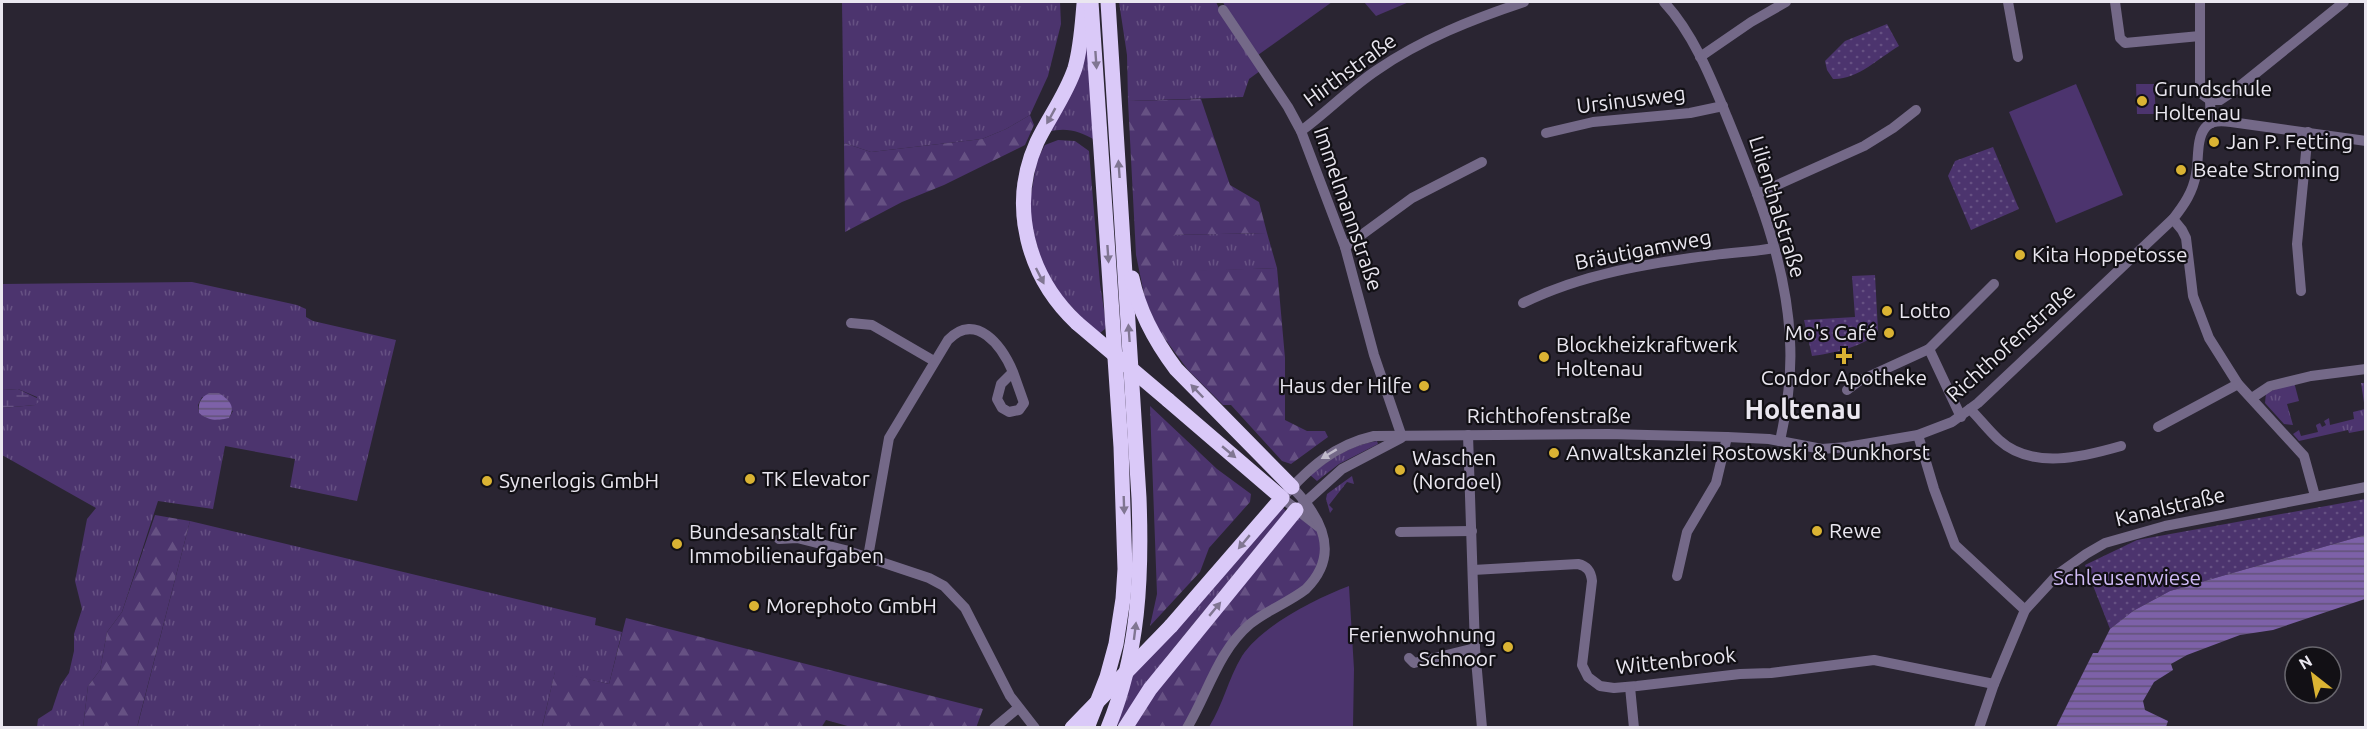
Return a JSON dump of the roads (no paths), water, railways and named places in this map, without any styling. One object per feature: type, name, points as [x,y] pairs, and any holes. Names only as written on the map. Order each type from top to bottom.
[{"type":"highway","points":[[1084,2],[1080,48],[1074,69],[1067,88],[1036,144],[1027,173],[1023,200],[1027,240],[1038,271],[1055,300],[1077,323],[1168,400],[1287,492]]},
{"type":"highway","points":[[1088,728],[1107,677],[1116,644],[1125,569],[1121,447],[1091,2]]},
{"type":"highway","points":[[1108,2],[1139,498],[1141,570],[1131,652],[1120,698],[1108,728]]},
{"type":"highway","points":[[1122,228],[1141,312],[1160,347],[1176,369],[1287,492]]},
{"type":"highway","points":[[1072,728],[1171,626],[1287,492]]},
{"type":"highway","points":[[1125,728],[1150,688],[1301,506]]},
{"type":"street","name":"Hirthstraße","points":[[1301,131],[1363,80],[1403,53],[1470,21],[1524,2]]},
{"type":"street","name":"Lilienthalstraße","points":[[1664,2],[1679,20],[1700,57],[1722,106],[1757,194],[1774,248],[1790,340],[1788,386],[1780,441]]},
{"type":"street","points":[[1700,57],[1759,17],[1786,2]]},
{"type":"street","points":[[2008,2],[2019,57]]},
{"type":"street","points":[[2115,2],[2119,35],[2123,42],[2130,44],[2200,36]]},
{"type":"street","name":"Richthofenstraße","points":[[1287,492],[1320,460],[1348,444],[1374,436],[1608,434],[1727,437],[1780,441],[1817,449],[1831,449],[1918,435],[1961,417],[1999,385],[2172,219],[2191,193],[2198,166],[2201,136],[2205,127],[2211,123],[2210,100],[2203,95],[2200,87],[2200,2]]},
{"type":"street","points":[[2210,100],[2220,99],[2235,90],[2344,2]]},
{"type":"street","name":"Immelmannstraße","points":[[1223,10],[1288,106],[1301,131],[1345,247],[1376,361],[1402,437]]},
{"type":"street","name":"Ursinusweg","points":[[1545,133],[1593,122],[1690,112],[1722,106]]},
{"type":"street","points":[[1757,194],[1864,146],[1895,127],[1916,110]]},
{"type":"street","points":[[2211,123],[2223,121],[2366,141]]},
{"type":"street","points":[[2301,291],[2296,244],[2307,132]]},
{"type":"street","points":[[1345,247],[1413,198],[1482,162]]},
{"type":"street","points":[[2172,219],[2186,238],[2193,296],[2215,350],[2238,384],[2304,456],[2315,496]]},
{"type":"street","name":"Bräutigamweg","points":[[1523,303],[1548,290],[1624,269],[1701,256],[1774,248]]},
{"type":"street","points":[[1847,390],[1858,381],[1929,349],[1994,284]]},
{"type":"street","points":[[851,323],[872,325],[934,361]]},
{"type":"street","points":[[868,557],[889,438],[952,335],[965,329],[973,329],[1000,347],[1013,372]]},
{"type":"street","points":[[1929,349],[1961,417]]},
{"type":"street","points":[[2252,398],[2270,386],[2311,376],[2366,369]]},
{"type":"street","points":[[2158,427],[2238,384]]},
{"type":"street","points":[[1970,410],[2000,440],[2031,456],[2062,458],[2121,446]]},
{"type":"street","points":[[1468,435],[1475,648],[1482,728]]},
{"type":"street","points":[[1918,435],[1934,489],[1955,545],[2025,610]]},
{"type":"street","points":[[1301,506],[1342,469],[1402,437]]},
{"type":"street","points":[[1677,576],[1687,531],[1716,483],[1727,437]]},
{"type":"street","name":"Kanalstraße","points":[[1979,728],[1994,684],[2025,610],[2058,574],[2105,543],[2165,526],[2366,486]]},
{"type":"street","points":[[1187,728],[1230,645],[1249,625],[1306,589],[1319,573],[1326,549],[1324,535],[1319,526],[1287,492]]},
{"type":"street","points":[[1400,532],[1472,531]]},
{"type":"street","points":[[779,539],[797,538],[868,557],[929,578],[944,586],[957,598],[968,614],[1004,685],[1018,708],[1035,728]]},
{"type":"street","name":"Wittenbrook","points":[[1473,570],[1578,564],[1586,567],[1591,573],[1592,580],[1583,648],[1584,669],[1600,686],[1630,687],[1874,660],[1994,684]]},
{"type":"street","points":[[1409,658],[1414,663],[1475,648]]},
{"type":"street","points":[[1630,687],[1634,728]]},
{"type":"street","points":[[994,728],[1018,708]]},
{"type":"place","name":"Grundschule Holtenau","points":[[2142,101]]},
{"type":"place","name":"Jan P. Fetting","points":[[2214,142]]},
{"type":"place","name":"Beate Stroming","points":[[2181,170]]},
{"type":"place","name":"Kita Hoppetosse","points":[[2020,255]]},
{"type":"place","name":"Lotto","points":[[1887,311]]},
{"type":"place","name":"Mo's Café","points":[[1889,333]]},
{"type":"place","name":"Condor Apotheke","points":[[1844,356]]},
{"type":"place","name":"Blockheizkraftwerk Holtenau","points":[[1544,357]]},
{"type":"place","name":"Haus der Hilfe","points":[[1424,386]]},
{"type":"place","name":"Anwaltskanzlei Rostowski & Dunkhorst","points":[[1554,453]]},
{"type":"place","name":"Waschen (Nordoel)","points":[[1400,470]]},
{"type":"place","name":"TK Elevator","points":[[750,479]]},
{"type":"place","name":"Synerlogis GmbH","points":[[487,481]]},
{"type":"place","name":"Rewe","points":[[1817,531]]},
{"type":"place","name":"Bundesanstalt für Immobilienaufgaben","points":[[677,544]]},
{"type":"place","name":"Morephoto GmbH","points":[[754,606]]},
{"type":"place","name":"Ferienwohnung Schnoor","points":[[1508,647]]},
{"type":"district","name":"Holtenau","points":[[1803,410]]},
{"type":"park label","name":"Schleusenwiese","points":[[2127,578]]}]
